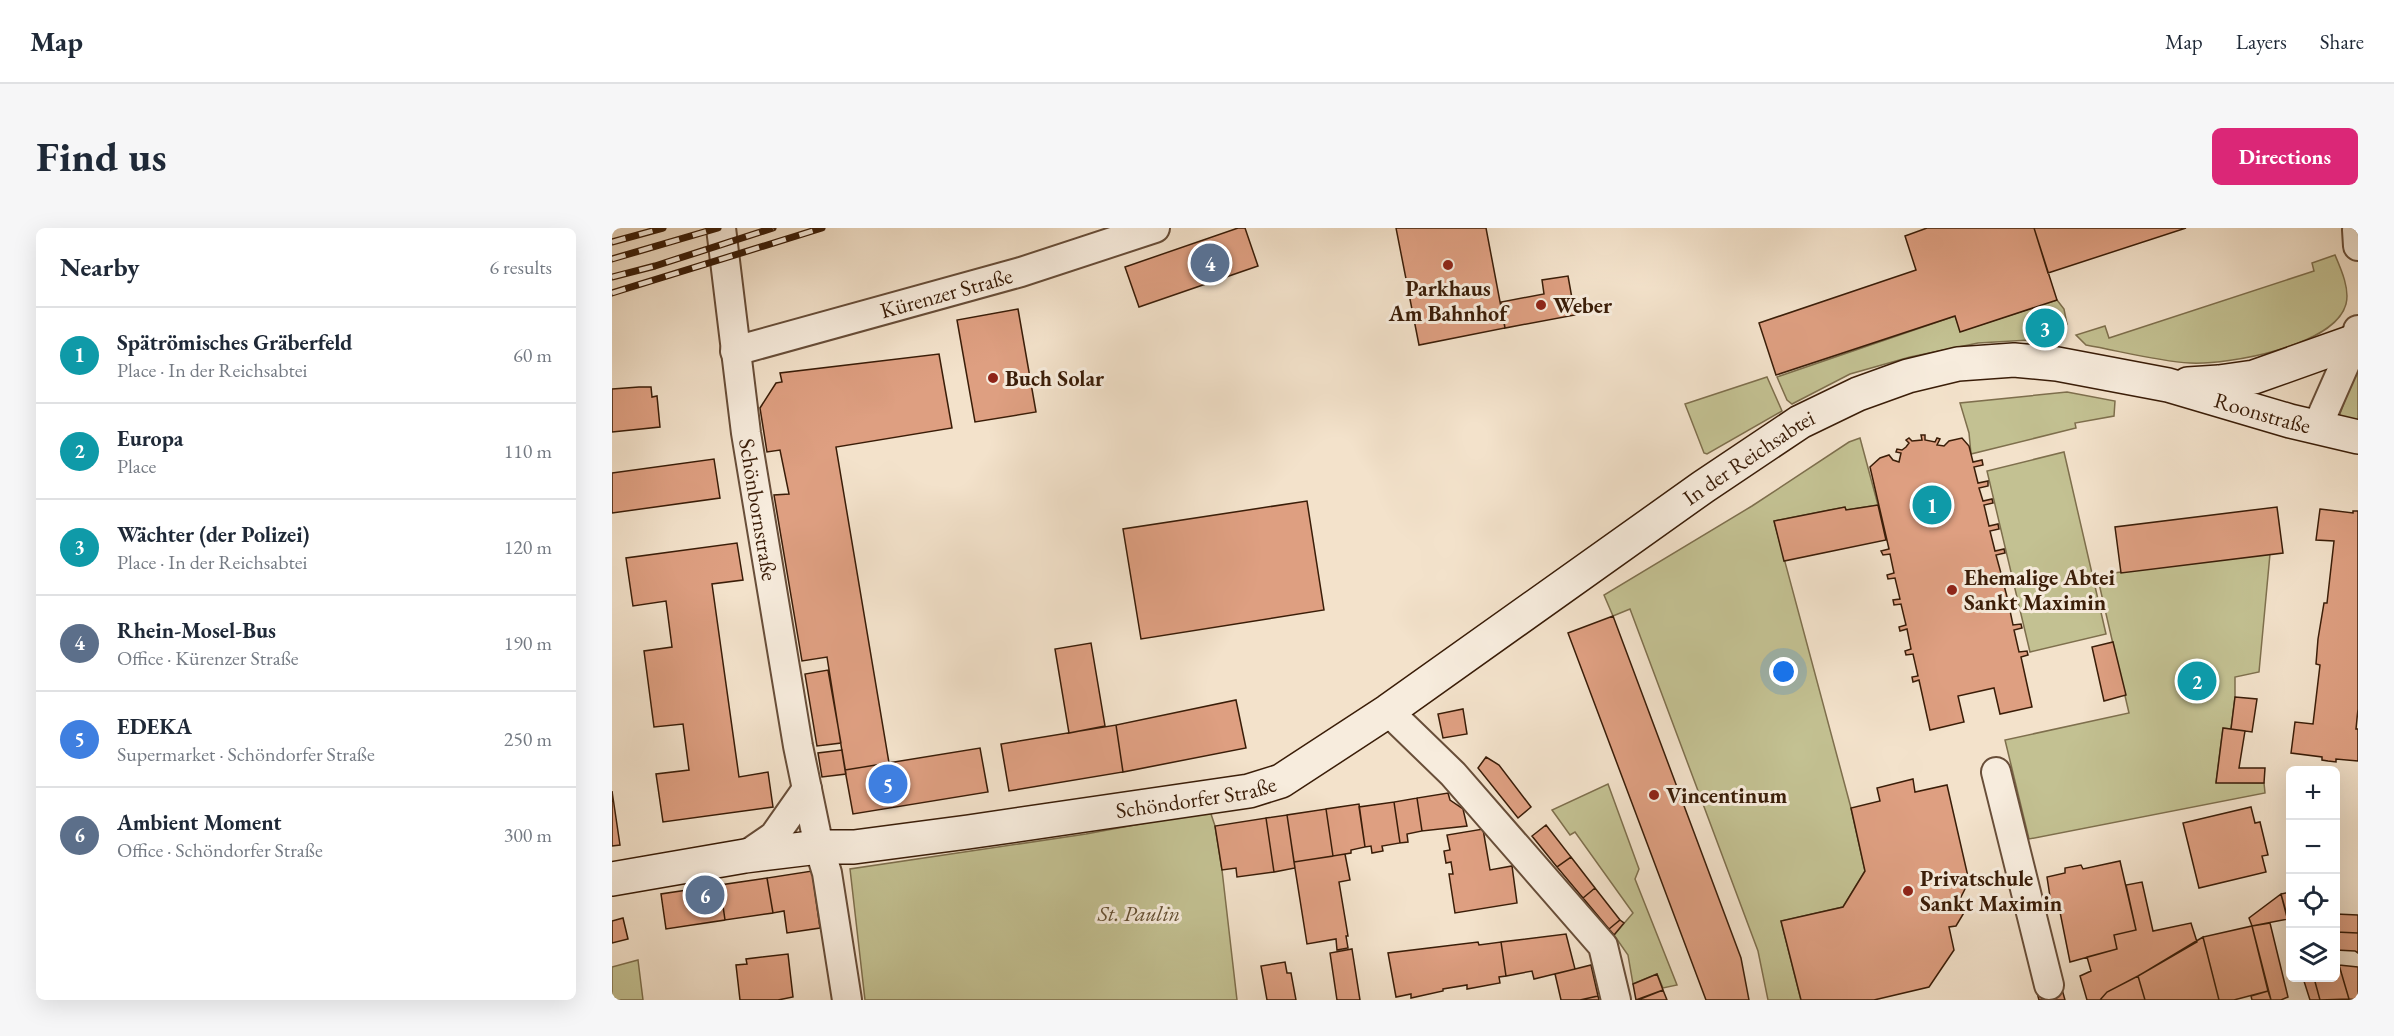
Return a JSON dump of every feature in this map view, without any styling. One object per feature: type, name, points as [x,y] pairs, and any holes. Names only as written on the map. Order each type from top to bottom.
[{"type":"main road","points":[[2168,385],[2254,377],[2357,337]]},
{"type":"main road","name":"In der Reichsabtei","points":[[1388,711],[1752,454],[1800,422],[1858,394],[1908,376],[1958,364],[2014,360],[2057,364],[2168,385]]},
{"type":"main road","name":"Roonstraße","points":[[2168,385],[2358,437]]},
{"type":"main road","name":"Schöndorfer Straße","points":[[612,879],[745,856],[819,847],[854,847],[1249,791],[1281,781],[1388,711]]},
{"type":"street","name":"Schönbornstraße","points":[[721,228],[746,433],[807,789],[827,873],[847,1000]]},
{"type":"street","name":"Kürenzer Straße","points":[[735,351],[1021,272],[1155,228]]},
{"type":"street","points":[[2317,427],[2357,337]]},
{"type":"street","points":[[1388,711],[1453,774],[1604,946],[1616,1000]]},
{"type":"street","points":[[1995,772],[2049,985]]},
{"type":"street","points":[[745,856],[774,836],[807,789]]},
{"type":"green space","points":[[2335,255],[2347,292],[2346,304],[2338,319],[2302,342],[2278,350],[2229,361],[2190,363],[2086,345],[2076,335],[2105,326],[2109,338],[2314,271],[2312,263]]},
{"type":"green space","points":[[2057,300],[2064,309],[2067,324],[2058,335],[2047,339],[1978,343],[1910,357],[1850,374],[1792,404],[1787,400],[1777,377],[1955,316],[1961,331]]},
{"type":"green space","points":[[2358,365],[2358,424],[2338,419]]},
{"type":"green space","points":[[1767,377],[1782,411],[1707,454],[1704,453],[1685,404]]},
{"type":"green space","points":[[2067,392],[2115,401],[2114,416],[2075,423],[2076,428],[1971,454],[1969,433],[1960,403]]},
{"type":"green space","points":[[1860,438],[1878,505],[1846,510],[1845,507],[1774,521],[1851,808],[1865,871],[1843,907],[1781,921],[1801,1000],[1768,1000],[1758,951],[1630,609],[1613,616],[1604,595],[1752,506],[1849,442]]},
{"type":"green space","points":[[2064,452],[2106,634],[2030,652],[1987,471]]},
{"type":"green space","points":[[2270,554],[2259,672],[2235,677],[2231,729],[2223,728],[2216,782],[2264,783],[2265,793],[2029,839],[2005,740],[2129,713],[2097,575]]},
{"type":"green space","points":[[1608,784],[1639,869],[1635,879],[1677,985],[1663,988],[1657,974],[1633,984],[1628,955],[1614,935],[1633,913],[1575,832],[1570,835],[1552,810]]},
{"type":"green space","name":"St. Paulin","points":[[1210,811],[1215,826],[1222,870],[1237,1000],[865,1000],[850,869],[1086,834]]},
{"type":"green space","points":[[638,960],[643,1000],[612,1000],[612,967]]},
{"type":"building","points":[[1238,228],[1245,228],[1258,266],[1139,307],[1125,267]]},
{"type":"building","name":"Parkhaus Am Bahnhof","points":[[1396,228],[1486,228],[1505,328],[1419,345]]},
{"type":"building","points":[[1927,228],[2034,228],[2057,300],[1960,332],[1955,316],[1776,375],[1759,323],[1916,270],[1905,236]]},
{"type":"building","points":[[2034,228],[2186,228],[2048,273]]},
{"type":"building","points":[[1568,276],[1575,315],[1505,328],[1501,302],[1544,294],[1542,280]]},
{"type":"building","points":[[1018,309],[1036,412],[975,422],[957,320]]},
{"type":"building","points":[[939,354],[952,428],[836,447],[889,763],[845,770],[827,657],[802,661],[774,495],[789,494],[780,450],[767,452],[760,408],[776,383],[782,382],[780,373]]},
{"type":"building","points":[[651,387],[652,397],[657,396],[660,427],[612,432],[612,389]]},
{"type":"building","name":"Ehemalige Abtei Sankt Maximin","points":[[1921,435],[1925,435],[1925,440],[1935,442],[1937,438],[1940,439],[1937,445],[1944,446],[1949,441],[1962,438],[1969,446],[1973,462],[1982,460],[1983,465],[1974,467],[1978,483],[1988,481],[1988,486],[1979,488],[1983,501],[1992,499],[1993,503],[1984,505],[1989,526],[1998,524],[1999,529],[1990,531],[1995,551],[2004,549],[2005,553],[1996,555],[2002,577],[2010,575],[2010,580],[2003,581],[2008,601],[2015,600],[2016,605],[2009,606],[2013,625],[2021,624],[2022,628],[2014,630],[2019,652],[2027,651],[2028,655],[2021,657],[2032,707],[2000,714],[1994,688],[1958,696],[1964,722],[1930,730],[1919,680],[1913,682],[1912,677],[1918,676],[1913,654],[1906,655],[1905,651],[1911,649],[1907,629],[1900,631],[1899,627],[1906,625],[1901,604],[1894,605],[1893,600],[1900,599],[1895,578],[1888,579],[1887,575],[1894,573],[1890,554],[1883,555],[1881,551],[1889,549],[1870,467],[1880,458],[1889,455],[1893,460],[1899,462],[1901,453],[1896,452],[1897,449],[1902,450],[1906,447],[1909,443],[1906,440],[1909,438],[1912,441],[1922,440]]},
{"type":"building","points":[[714,459],[720,498],[612,513],[612,473]]},
{"type":"building","points":[[1307,501],[1324,610],[1141,639],[1123,529]]},
{"type":"building","points":[[1878,505],[1886,540],[1784,561],[1774,521],[1845,507],[1846,510]]},
{"type":"building","points":[[2277,507],[2283,553],[2121,573],[2115,527]]},
{"type":"building","points":[[2320,509],[2353,513],[2353,511],[2358,511],[2358,709],[2356,729],[2358,729],[2358,761],[2336,759],[2336,762],[2322,760],[2322,757],[2291,753],[2295,722],[2313,724],[2320,665],[2316,664],[2318,639],[2324,603],[2327,603],[2334,541],[2316,540]]},
{"type":"building","points":[[737,543],[743,580],[712,584],[739,777],[768,772],[773,807],[663,822],[656,774],[689,770],[683,724],[654,727],[644,651],[672,647],[666,601],[633,606],[626,558]]},
{"type":"building","name":"Vincentinum","points":[[1613,616],[1741,958],[1749,1000],[1706,1000],[1568,633]]},
{"type":"building","points":[[2113,642],[2126,695],[2104,701],[2092,647]]},
{"type":"building","points":[[1091,643],[1105,726],[1069,733],[1055,649]]},
{"type":"building","points":[[828,670],[841,743],[817,746],[805,674]]},
{"type":"building","points":[[2235,697],[2257,699],[2252,732],[2231,729]]},
{"type":"building","points":[[1236,700],[1246,748],[1123,772],[1116,725]]},
{"type":"building","points":[[1463,709],[1467,734],[1443,738],[1438,714]]},
{"type":"building","points":[[1116,725],[1123,772],[1009,791],[1001,744]]},
{"type":"building","points":[[2223,728],[2245,731],[2239,768],[2265,768],[2264,783],[2216,783]]},
{"type":"building","points":[[980,748],[988,792],[853,814],[845,770]]},
{"type":"building","points":[[842,750],[846,774],[822,777],[818,753]]},
{"type":"building","points":[[1486,757],[1499,765],[1531,807],[1518,818],[1478,768]]},
{"type":"building","name":"Privatschule Sankt Maximin","points":[[1913,779],[1915,792],[1947,785],[1969,881],[1959,901],[1968,906],[1956,926],[1949,927],[1954,950],[1929,987],[1874,1000],[1801,1000],[1781,921],[1843,907],[1865,871],[1851,808],[1880,801],[1877,788]]},
{"type":"building","points":[[612,791],[620,845],[612,846]]},
{"type":"building","points":[[1448,793],[1450,800],[1463,809],[1467,826],[1422,831],[1417,798]]},
{"type":"building","points":[[1417,798],[1422,831],[1407,834],[1408,842],[1400,843],[1394,802]]},
{"type":"building","points":[[1394,802],[1400,843],[1382,846],[1383,851],[1372,853],[1371,846],[1365,847],[1359,807]]},
{"type":"building","points":[[1359,804],[1365,847],[1351,850],[1351,853],[1333,856],[1326,809]]},
{"type":"building","points":[[2251,807],[2255,823],[2260,822],[2268,855],[2262,856],[2266,872],[2199,888],[2183,823]]},
{"type":"building","points":[[1326,809],[1333,856],[1294,862],[1287,815]]},
{"type":"building","points":[[1287,815],[1295,868],[1274,872],[1266,818]]},
{"type":"building","points":[[1266,818],[1274,872],[1237,877],[1236,868],[1222,870],[1215,826]]},
{"type":"building","points":[[1546,825],[1571,857],[1557,867],[1532,836]]},
{"type":"building","points":[[1483,829],[1490,870],[1512,866],[1517,903],[1455,913],[1449,874],[1453,874],[1451,862],[1446,863],[1444,851],[1450,850],[1447,835]]},
{"type":"building","points":[[1345,854],[1350,880],[1339,882],[1348,948],[1337,950],[1336,939],[1307,944],[1294,862]]},
{"type":"building","points":[[1571,857],[1595,888],[1583,898],[1557,867]]},
{"type":"building","points":[[2120,861],[2136,930],[2114,935],[2117,949],[2070,962],[2058,902],[2051,903],[2047,877],[2065,873],[2065,868],[2081,865],[2083,869]]},
{"type":"building","points":[[812,871],[820,928],[787,933],[784,911],[773,913],[767,878]]},
{"type":"building","points":[[767,878],[773,913],[725,920],[720,885]]},
{"type":"building","points":[[2142,882],[2153,931],[2191,923],[2197,942],[2107,992],[2100,1000],[2087,1000],[2080,976],[2091,971],[2087,957],[2117,949],[2114,935],[2136,930],[2126,885]]},
{"type":"building","points":[[720,885],[725,920],[666,929],[661,894]]},
{"type":"building","points":[[1595,888],[1620,920],[1609,929],[1583,898]]},
{"type":"building","points":[[2286,893],[2286,913],[2281,894]]},
{"type":"building","points":[[2281,894],[2286,919],[2252,926],[2249,918]]},
{"type":"building","points":[[2340,914],[2358,915],[2358,933],[2340,932]]},
{"type":"building","points":[[623,918],[628,939],[612,943],[612,921]]},
{"type":"building","points":[[1620,920],[1624,923],[1614,935],[1609,929]]},
{"type":"building","points":[[2270,923],[2288,997],[2281,1000],[2271,1000],[2252,926]]},
{"type":"building","points":[[2252,926],[2268,991],[2234,1000],[2219,1000],[2203,937]]},
{"type":"building","points":[[2340,932],[2358,933],[2358,953],[2340,950]]},
{"type":"building","points":[[1566,934],[1575,969],[1534,979],[1532,971],[1506,976],[1501,942]]},
{"type":"building","points":[[2203,937],[2219,1000],[2145,1000],[2138,976]]},
{"type":"building","points":[[1478,942],[1479,945],[1501,942],[1506,976],[1499,977],[1500,983],[1467,989],[1467,985],[1443,989],[1443,991],[1411,998],[1411,994],[1396,997],[1388,953]]},
{"type":"building","points":[[1352,949],[1360,1000],[1337,1000],[1330,953]]},
{"type":"building","points":[[788,954],[793,997],[778,1000],[740,1000],[736,965],[747,964],[746,959]]},
{"type":"building","points":[[1285,962],[1287,973],[1291,973],[1296,1000],[1267,1000],[1261,966]]},
{"type":"building","points":[[1591,965],[1598,996],[1580,1000],[1561,1000],[1555,974]]},
{"type":"building","points":[[2340,965],[2358,967],[2358,1000],[2349,999]]},
{"type":"building","points":[[2340,968],[2349,999],[2320,1000],[2315,982],[2340,982]]},
{"type":"building","points":[[1657,974],[1663,990],[1636,1000],[1633,984]]},
{"type":"building","points":[[2138,976],[2145,1000],[2100,1000],[2107,992]]},
{"type":"building","points":[[2060,982],[2065,1000],[2039,1000],[2036,989]]},
{"type":"building","points":[[2304,982],[2315,982],[2320,1000],[2310,1000]]},
{"type":"building","points":[[1663,990],[1667,1000],[1638,1000]]},
{"type":"building","points":[[2268,991],[2271,1000],[2252,1000],[2251,996]]},
{"type":"building","points":[[1598,996],[1599,1000],[1580,1000]]},
{"type":"railway","points":[[612,242],[663,228]]},
{"type":"railway","points":[[612,259],[718,228]]},
{"type":"railway","points":[[612,277],[655,266],[773,228]]},
{"type":"railway","points":[[612,293],[822,228]]},
{"type":"place","name":"Rhein-Mosel-Bus","points":[[1210,263]]},
{"type":"place","name":"Parkhaus Am Bahnhof","points":[[1448,265]]},
{"type":"place","name":"Weber","points":[[1541,305]]},
{"type":"place","name":"Wächter (der Polizei)","points":[[2045,328]]},
{"type":"place","name":"Buch Solar","points":[[993,378]]},
{"type":"place","name":"Spätrömisches Gräberfeld","points":[[1932,505]]},
{"type":"place","name":"Ehemalige Abtei Sankt Maximin","points":[[1952,590]]},
{"type":"place","name":"Europa","points":[[2197,681]]},
{"type":"place","name":"EDEKA","points":[[888,784]]},
{"type":"place","name":"Vincentinum","points":[[1654,795]]},
{"type":"place","name":"Privatschule Sankt Maximin","points":[[1908,891]]},
{"type":"place","name":"Ambient Moment","points":[[705,895]]}]
